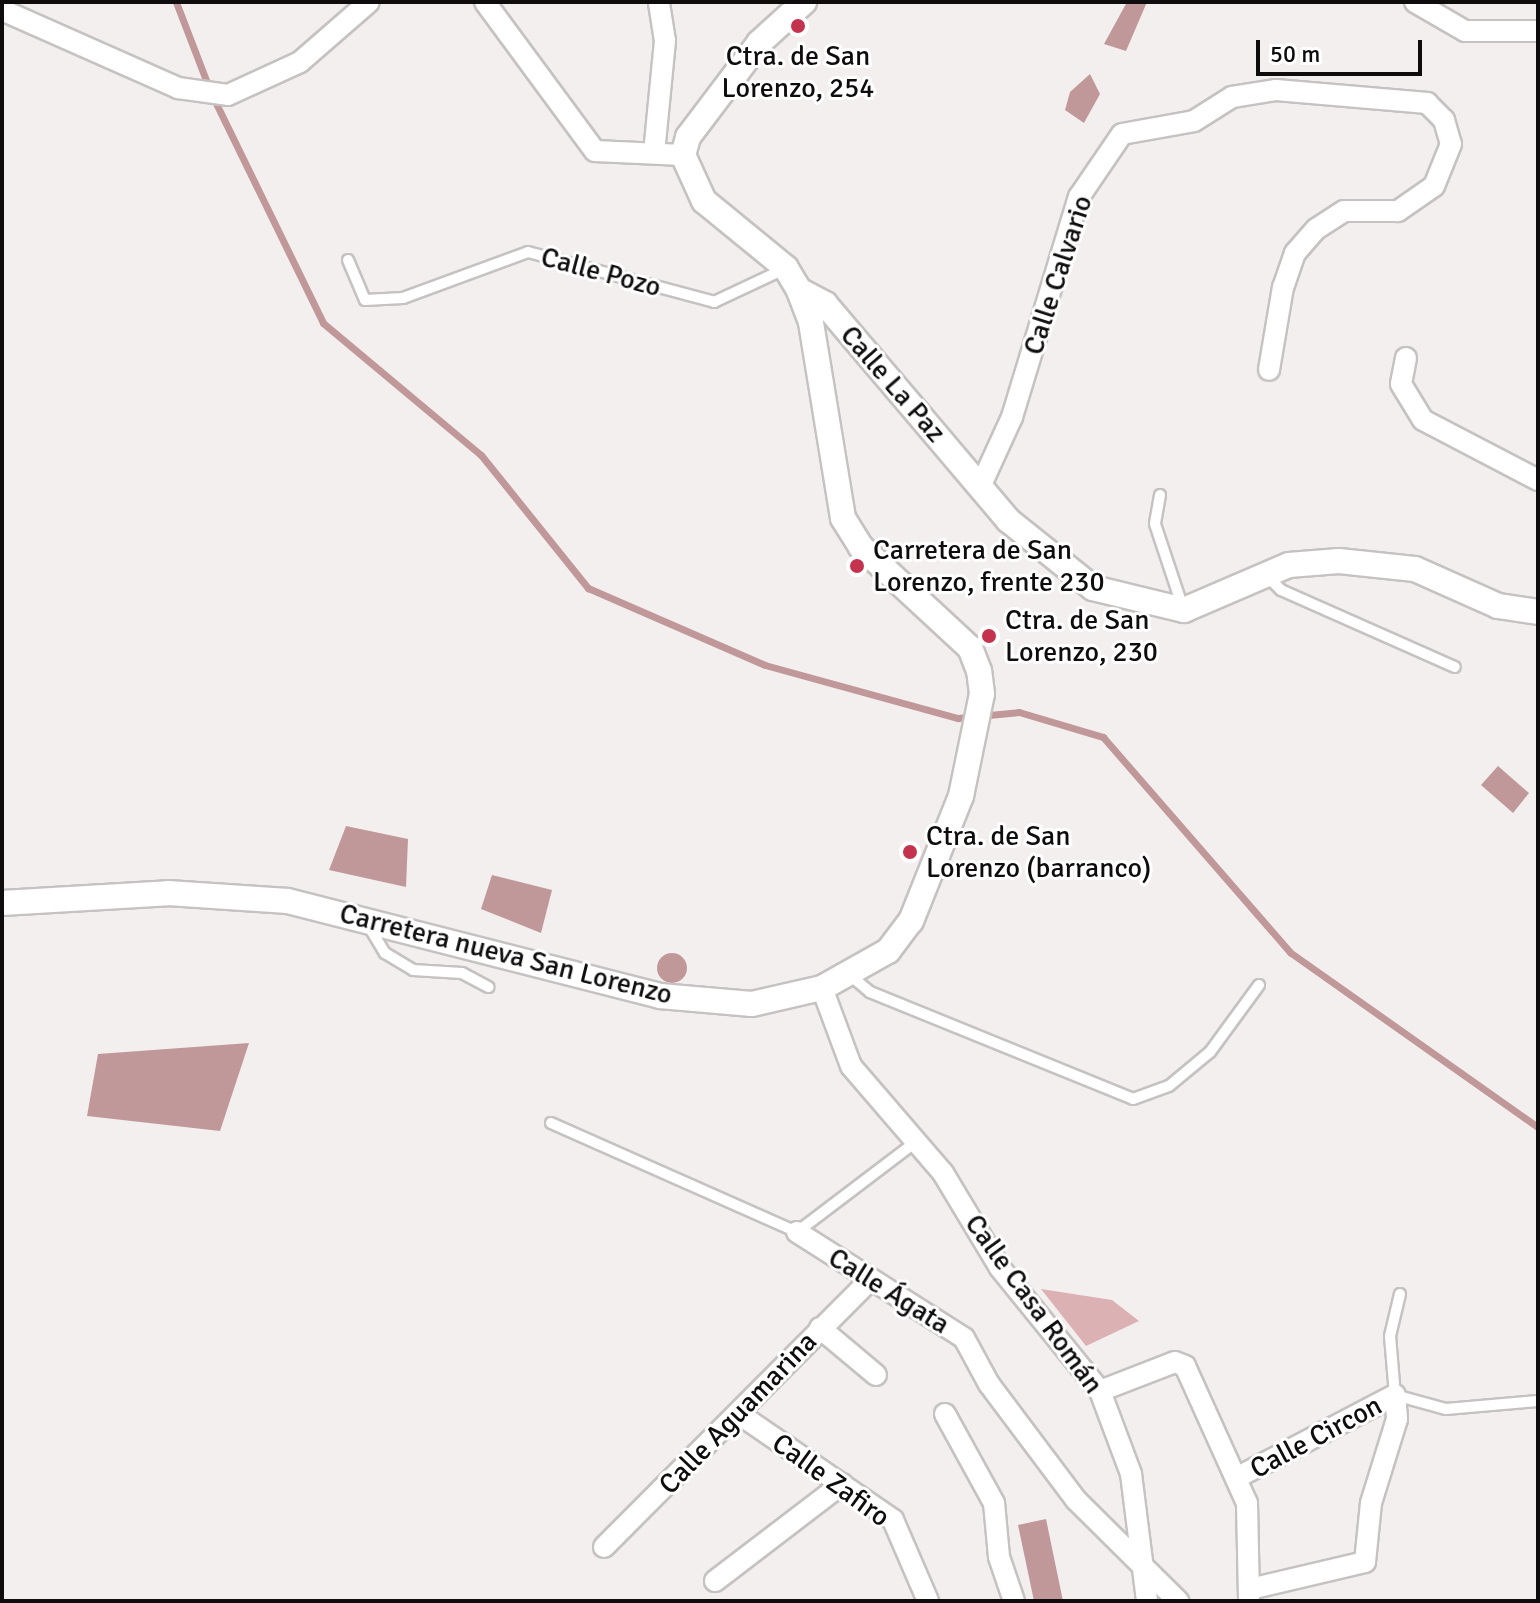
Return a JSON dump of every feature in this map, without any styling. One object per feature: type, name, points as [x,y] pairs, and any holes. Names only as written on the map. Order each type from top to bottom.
[{"type":"street","points":[[2,10],[178,88],[228,95],[300,62],[369,2]]},
{"type":"street","points":[[485,2],[595,151],[683,155],[706,112],[790,6]]},
{"type":"street","points":[[654,153],[665,41],[659,2]]},
{"type":"street","points":[[1415,2],[1465,31],[1538,31]]},
{"type":"street","name":"Calle Calvario","points":[[980,487],[1012,417],[1079,197],[1122,134],[1194,121],[1232,97],[1276,90],[1427,103],[1444,120],[1451,144],[1434,186],[1398,211],[1344,211],[1316,229],[1287,276],[1269,370]]},
{"type":"street","name":"Carretera nueva San Lorenzo","points":[[2,903],[168,893],[288,901],[660,996],[752,1004],[822,988],[851,976],[888,951],[911,921],[967,773],[982,694],[970,648],[861,547],[843,518],[799,290],[786,268],[704,201],[683,155]]},
{"type":"street","name":"Calle La Paz","points":[[799,290],[825,304],[980,487],[1055,564],[1093,588],[1184,610]]},
{"type":"street","points":[[1406,358],[1401,384],[1423,420],[1538,480]]},
{"type":"street","points":[[1184,610],[1266,575],[1339,561],[1415,569],[1498,606],[1538,612]]},
{"type":"street","name":"Calle Casa Román","points":[[822,988],[851,1066],[917,1141],[1000,1268],[1100,1391],[1131,1474],[1147,1601]]},
{"type":"street","name":"Calle Ágata","points":[[797,1232],[964,1338],[989,1384],[1076,1500],[1142,1564]]},
{"type":"street","name":"Calle Aguamarina","points":[[604,1547],[871,1279]]},
{"type":"street","points":[[820,1328],[876,1375]]},
{"type":"street","points":[[1100,1391],[1175,1362],[1185,1366],[1236,1478],[1252,1534],[1249,1595],[1365,1562],[1371,1503],[1397,1419],[1395,1395]]},
{"type":"street","name":"Calle Circon","points":[[1236,1478],[1395,1395]]},
{"type":"street","name":"Calle Zafiro","points":[[739,1414],[893,1520],[928,1601]]},
{"type":"street","points":[[945,1414],[994,1503],[999,1557],[1014,1601]]},
{"type":"street","points":[[715,1581],[842,1484]]},
{"type":"street","points":[[1142,1564],[1178,1601]]},
{"type":"lane","name":"Calle Pozo","points":[[348,260],[365,300],[403,298],[528,252],[714,302],[786,268]]},
{"type":"lane","points":[[1160,495],[1155,524],[1184,610]]},
{"type":"lane","points":[[1266,575],[1281,590],[1455,667]]},
{"type":"lane","points":[[365,920],[385,953],[413,970],[462,973],[488,987]]},
{"type":"lane","points":[[851,976],[870,992],[1133,1099],[1169,1086],[1210,1052],[1259,985]]},
{"type":"lane","name":"Calle Ágata","points":[[551,1123],[797,1232]]},
{"type":"lane","points":[[797,1232],[917,1141]]},
{"type":"lane","points":[[1400,1294],[1390,1336],[1395,1395],[1446,1409],[1538,1401]]},
{"type":"shaded area","points":[[1127,2],[1147,2],[1126,51],[1104,44]]},
{"type":"shaded area","points":[[1090,74],[1100,94],[1084,123],[1065,110],[1070,92]]},
{"type":"shaded area","points":[[1498,766],[1529,793],[1513,813],[1481,785]]},
{"type":"shaded area","points":[[346,826],[408,839],[406,887],[329,870]]},
{"type":"shaded area","points":[[492,875],[552,890],[541,933],[481,909]]},
{"type":"shaded area","points":[[672,953],[683,957],[687,968],[683,979],[672,983],[661,979],[657,968],[661,957]]},
{"type":"shaded area","points":[[249,1043],[220,1131],[87,1116],[98,1054]]},
{"type":"shaded area","points":[[1046,1519],[1063,1601],[1034,1601],[1018,1525]]},
{"type":"building","points":[[1041,1289],[1112,1300],[1139,1321],[1086,1346]]},
{"type":"waterway","points":[[176,2],[211,93],[323,323],[481,455],[588,588],[765,665],[958,718],[1019,712],[1103,737],[1291,953],[1538,1127]]},
{"type":"place","name":"Ctra. de San Lorenzo, 254","points":[[798,26]]},
{"type":"place","name":"Carretera de San Lorenzo, frente 230","points":[[857,566]]},
{"type":"place","name":"Ctra. de San Lorenzo, 230","points":[[989,636]]},
{"type":"place","name":"Ctra. de San Lorenzo (barranco)","points":[[910,852]]}]
